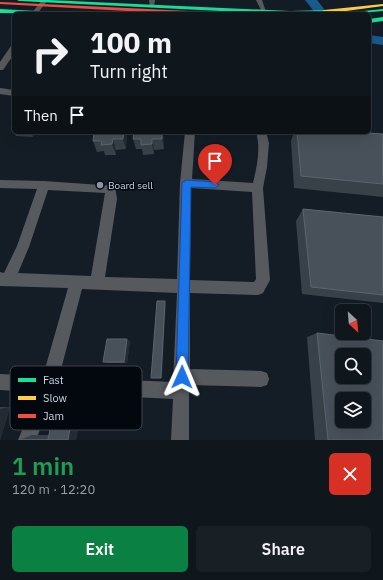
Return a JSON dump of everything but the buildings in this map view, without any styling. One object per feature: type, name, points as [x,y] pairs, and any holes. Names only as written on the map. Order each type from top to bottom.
[{"type":"main road","points":[[19,0],[51,12]]},
{"type":"main road","points":[[0,3],[95,12]]},
{"type":"main road","points":[[0,8],[152,3],[288,12]]},
{"type":"main road","points":[[324,12],[383,5]]},
{"type":"main road","points":[[0,12],[39,7],[162,12]]},
{"type":"main road","points":[[368,12],[383,10]]},
{"type":"main road","points":[[371,16],[383,14]]},
{"type":"main road","points":[[371,22],[383,19]]},
{"type":"street","points":[[259,0],[264,11]]},
{"type":"street","points":[[0,68],[4,56],[12,50]]},
{"type":"street","points":[[0,91],[12,93]]},
{"type":"street","points":[[180,440],[186,183],[190,134]]},
{"type":"street","points":[[44,185],[37,201],[23,247],[4,280],[247,289],[258,288],[263,280],[257,188],[262,167],[264,143],[262,134]]},
{"type":"street","points":[[186,183],[257,188]]},
{"type":"street","points":[[1,187],[44,185],[111,189],[111,199],[98,283]]},
{"type":"street","points":[[54,366],[77,282]]},
{"type":"street","points":[[142,384],[182,384],[261,379]]},
{"type":"street","points":[[0,382],[10,383]]},
{"type":"street","points":[[27,440],[31,430]]},
{"type":"waterway","points":[[311,0],[320,12]]},
{"type":"waterway","points":[[371,39],[383,41]]},
{"type":"traffic: fast","points":[[19,0],[269,12]]},
{"type":"traffic: fast","points":[[368,12],[383,10]]},
{"type":"traffic: fast","points":[[0,11],[19,12]]},
{"type":"traffic: fast","points":[[371,21],[383,19]]},
{"type":"traffic: slow","points":[[324,12],[383,5]]},
{"type":"traffic: jam","points":[[0,3],[173,12]]},
{"type":"place","name":"Board sell","points":[[100,185]]},
{"type":"route","points":[[182,377],[186,183],[215,185]]}]
